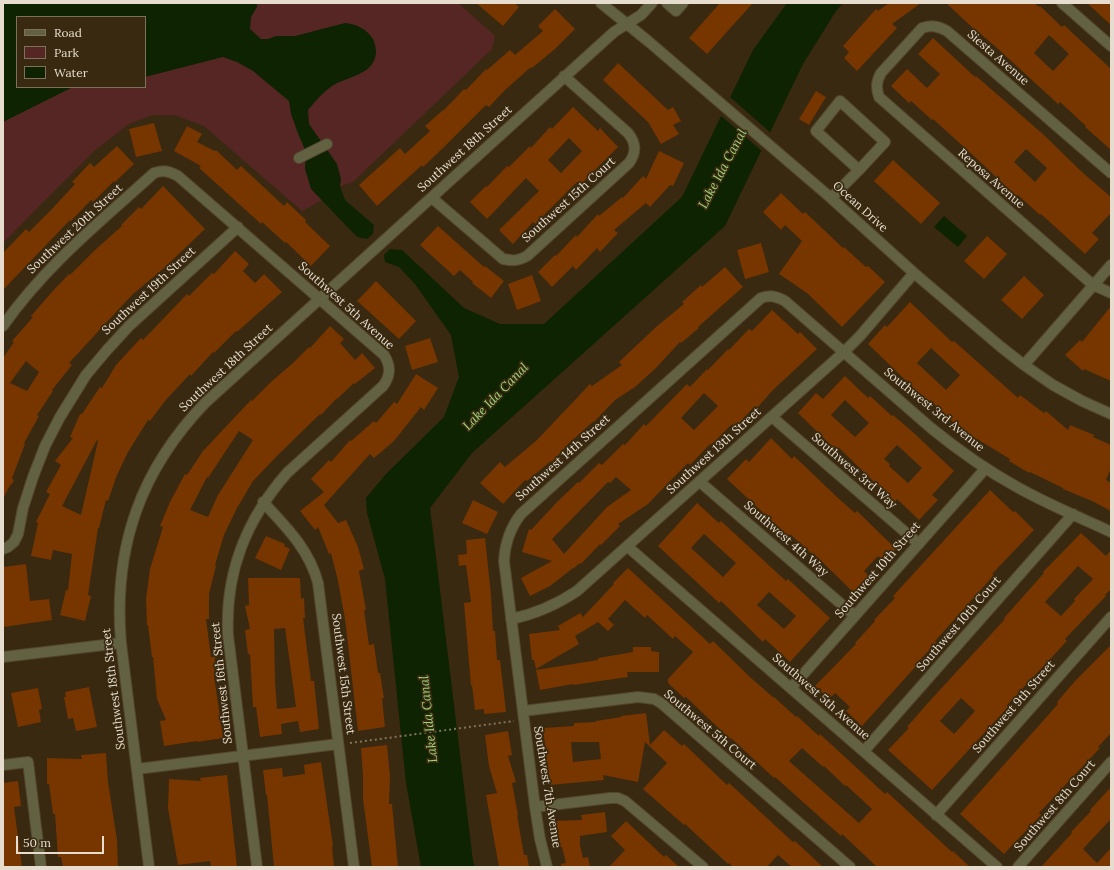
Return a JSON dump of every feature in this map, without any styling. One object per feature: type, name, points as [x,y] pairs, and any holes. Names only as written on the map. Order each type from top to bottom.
[{"type":"street","name":"Ocean Drive","points":[[601,3],[627,23],[771,146],[831,198],[914,274],[1024,365],[1082,401],[1111,414]]},
{"type":"street","name":"Southwest 18th Street","points":[[149,867],[121,642],[119,588],[124,552],[134,516],[141,496],[155,468],[172,441],[201,407],[432,198],[564,76],[614,32],[641,15],[652,3]]},
{"type":"street","points":[[667,3],[676,11],[683,3]]},
{"type":"street","points":[[1066,4],[1111,46]]},
{"type":"street","name":"Siesta Avenue","points":[[876,89],[877,81],[881,73],[922,28],[939,26],[947,30],[1111,173]]},
{"type":"street","name":"Southwest 15th Court","points":[[432,198],[503,259],[511,261],[519,260],[527,256],[630,163],[634,156],[635,148],[633,139],[564,76]]},
{"type":"street","name":"Reposa Avenue","points":[[876,89],[879,97],[1094,286],[1111,293]]},
{"type":"street","points":[[831,198],[859,170],[885,142],[840,101],[816,131],[859,170]]},
{"type":"street","points":[[299,158],[327,144]]},
{"type":"street","name":"Southwest 5th Avenue","points":[[154,173],[162,171],[171,172],[178,176],[384,355],[389,362],[390,370],[388,379],[383,386],[287,473],[263,502]]},
{"type":"street","name":"Southwest 20th Street","points":[[3,326],[38,281],[63,255],[154,173]]},
{"type":"street","name":"Southwest 19th Street","points":[[3,549],[14,542],[16,538],[33,477],[45,446],[60,417],[86,375],[129,326],[238,227]]},
{"type":"street","points":[[1024,365],[1111,265]]},
{"type":"street","name":"Southwest 13th Street","points":[[511,618],[526,616],[544,610],[561,602],[577,591],[628,547],[844,352],[860,336],[914,274]]},
{"type":"street","name":"Southwest 14th Street","points":[[524,716],[504,561],[506,544],[512,528],[521,514],[761,298],[769,296],[777,297]]},
{"type":"street","name":"Southwest 3rd Avenue","points":[[777,297],[785,301],[952,445],[985,468],[1018,488],[1111,532]]},
{"type":"street","name":"Southwest 3rd Way","points":[[772,417],[918,544]]},
{"type":"street","name":"Southwest 10th Street","points":[[791,688],[985,468]]},
{"type":"street","name":"Southwest 4th Way","points":[[700,482],[855,616]]},
{"type":"street","name":"Southwest 15th Street","points":[[263,502],[301,546],[310,560],[316,575],[354,867]]},
{"type":"street","name":"Southwest 16th Street","points":[[257,867],[228,635],[228,608],[231,581],[238,555],[248,530],[263,502]]},
{"type":"street","name":"Southwest 10th Court","points":[[864,751],[1073,514]]},
{"type":"street","name":"Southwest 5th Avenue","points":[[628,547],[997,867]]},
{"type":"street","name":"Southwest 9th Street","points":[[936,815],[1111,617]]},
{"type":"street","points":[[3,657],[121,642]]},
{"type":"street","name":"Southwest 5th Court","points":[[524,716],[638,697],[654,699],[661,703],[850,867]]},
{"type":"street","name":"Southwest 7th Avenue","points":[[524,716],[540,839],[548,867]]},
{"type":"street","points":[[137,769],[338,744]]},
{"type":"street","points":[[3,765],[28,762],[41,867]]},
{"type":"street","name":"Southwest 8th Court","points":[[1018,867],[1111,762]]},
{"type":"street","points":[[535,807],[618,798],[626,801],[703,867]]},
{"type":"path","points":[[338,744],[460,727],[524,716]]},
{"type":"green space","points":[[3,3],[458,3],[495,36],[492,49],[353,182],[340,186],[345,200],[374,225],[373,234],[367,239],[357,237],[322,200],[302,211],[204,126],[174,115],[152,115],[129,124],[94,151],[3,243]]},
{"type":"water","points":[[3,3],[257,3],[257,7],[251,17],[250,29],[261,39],[268,39],[276,36],[295,36],[345,23],[357,26],[371,35],[373,39],[376,48],[374,60],[371,66],[359,74],[332,86],[322,94],[308,110],[309,124],[337,164],[341,179],[340,186],[345,200],[374,225],[373,234],[367,239],[357,237],[311,189],[305,169],[306,152],[291,114],[289,101],[253,71],[237,62],[223,57],[146,77],[146,16],[16,16],[16,88],[71,88],[3,122]]},
{"type":"water","name":"Lake Ida Canal","points":[[787,3],[843,3],[836,11],[803,64],[725,226],[472,453],[430,508],[473,861],[475,867],[421,867],[406,783],[385,579],[367,513],[366,498],[386,474],[444,417],[459,377],[451,335],[415,284],[399,267],[385,262],[384,255],[390,249],[402,250],[464,308],[500,324],[544,324],[682,197],[753,50]]},
{"type":"water","points":[[944,216],[967,236],[958,247],[934,227]]},
{"type":"pier","points":[[729,96],[772,134],[763,152],[720,115]]},
{"type":"building","points":[[476,3],[514,3],[519,7],[503,26]]},
{"type":"building","points":[[720,3],[753,3],[707,54],[689,38]]},
{"type":"building","points":[[889,3],[921,3],[892,24],[897,28],[857,71],[844,58],[849,52],[843,46],[876,9],[878,11]]},
{"type":"building","points":[[946,3],[1034,3],[1039,7],[1040,6],[1062,27],[1064,25],[1111,69],[1111,150],[1060,102],[1058,104],[997,48]],"holes":[[[1049,35],[1069,54],[1053,71],[1034,53]]]},
{"type":"building","points":[[1087,3],[1111,3],[1111,25]]},
{"type":"building","points":[[555,9],[575,29],[555,49],[532,68],[531,67],[505,90],[489,107],[486,105],[423,167],[422,165],[377,206],[359,185],[400,148],[405,154],[430,131],[425,126],[444,110],[464,89],[466,90],[486,69],[487,70],[510,50],[515,55],[543,31],[538,26]]},
{"type":"building","points":[[933,38],[975,77],[976,76],[1044,135],[1083,173],[1111,197],[1111,213],[1092,233],[1099,239],[1085,254],[1041,214],[1040,215],[1018,195],[1016,196],[933,119],[932,120],[911,101],[909,103],[891,86],[907,69],[927,88],[940,74],[918,54]],"holes":[[[1026,149],[1047,168],[1035,182],[1014,162]]]},
{"type":"building","points":[[618,63],[668,110],[673,107],[681,121],[673,125],[679,134],[661,144],[648,122],[603,80]]},
{"type":"building","points":[[816,91],[826,97],[809,125],[799,119]]},
{"type":"building","points":[[573,107],[598,131],[600,128],[618,147],[580,185],[577,182],[535,224],[533,222],[513,244],[499,230],[539,191],[526,178],[487,219],[470,202],[507,166],[509,167],[530,146],[531,148],[550,127],[552,129]],"holes":[[[569,138],[582,151],[561,173],[548,160]]]},
{"type":"building","points":[[154,123],[162,151],[136,157],[129,129]]},
{"type":"building","points":[[187,126],[202,134],[197,142],[215,151],[216,150],[237,170],[241,166],[284,206],[287,202],[330,246],[311,266],[286,242],[285,243],[262,222],[261,224],[199,168],[201,166],[174,151]]},
{"type":"building","points":[[117,146],[134,164],[93,202],[91,200],[71,221],[70,220],[3,290],[3,253],[26,229],[29,232],[52,209],[75,184],[72,182],[90,163],[94,167]]},
{"type":"building","points":[[659,151],[684,163],[673,186],[670,185],[650,207],[646,203],[614,230],[618,233],[600,252],[597,248],[576,270],[573,266],[552,287],[538,272],[576,235],[577,237],[598,214],[599,216],[622,197],[623,198],[643,176],[646,179]]},
{"type":"building","points":[[893,160],[940,203],[921,224],[874,181]]},
{"type":"building","points":[[163,186],[205,229],[164,268],[132,295],[69,363],[72,365],[52,390],[53,391],[37,415],[39,416],[24,443],[25,444],[12,478],[14,481],[3,499],[3,358],[14,342],[12,341],[51,293],[69,274],[70,275],[122,226],[121,225],[139,207],[141,209]],"holes":[[[26,361],[39,372],[27,391],[10,383]]]},
{"type":"building","points":[[781,193],[803,214],[805,212],[843,248],[844,247],[866,267],[868,266],[885,282],[842,327],[807,293],[779,274],[802,241],[785,225],[781,230],[763,212]]},
{"type":"building","points":[[438,226],[484,267],[485,266],[504,281],[491,298],[472,283],[473,282],[460,270],[454,276],[420,245]]},
{"type":"building","points":[[987,236],[1007,254],[984,279],[964,261]]},
{"type":"building","points":[[761,243],[769,272],[745,279],[737,250]]},
{"type":"building","points":[[235,251],[249,264],[243,271],[255,283],[264,274],[282,292],[237,332],[236,331],[214,353],[213,352],[165,401],[150,421],[148,420],[128,452],[117,475],[108,501],[106,500],[98,528],[88,595],[91,596],[85,621],[60,615],[66,590],[68,590],[72,554],[53,550],[51,560],[31,556],[38,523],[36,522],[50,494],[46,492],[61,465],[55,461],[73,438],[70,437],[80,414],[82,414],[100,387],[102,388],[116,365],[141,338],[143,340],[187,294],[189,296],[212,273],[214,274]],"holes":[[[97,440],[81,515],[62,506]]]},
{"type":"building","points":[[725,267],[743,287],[698,327],[699,328],[681,343],[680,342],[656,368],[635,387],[615,400],[594,422],[568,444],[552,462],[551,461],[527,481],[525,480],[503,504],[480,483],[500,462],[505,467],[537,440],[590,384],[592,386],[622,365],[619,362],[656,327],[684,304],[682,302]]},
{"type":"building","points":[[532,275],[541,301],[517,310],[508,284]]},
{"type":"building","points":[[1024,276],[1044,295],[1022,319],[1001,300]]},
{"type":"building","points":[[376,281],[416,321],[399,339],[357,301]]},
{"type":"building","points":[[910,302],[952,342],[954,341],[1018,398],[1020,395],[1044,413],[1046,411],[1068,430],[1070,425],[1094,435],[1093,437],[1111,445],[1111,468],[1106,480],[1111,483],[1111,511],[1030,472],[1029,473],[1009,461],[1010,459],[977,439],[976,440],[957,426],[930,400],[928,402],[868,344],[885,325],[887,327]],"holes":[[[931,348],[960,375],[946,390],[917,363]]]},
{"type":"building","points":[[1111,306],[1111,381],[1084,369],[1083,371],[1065,355],[1080,340],[1082,342]]},
{"type":"building","points":[[772,310],[798,334],[800,332],[817,349],[773,390],[757,408],[755,406],[735,427],[732,424],[690,465],[688,463],[648,504],[618,524],[620,526],[581,564],[580,563],[574,568],[575,569],[573,568],[550,586],[530,596],[521,578],[552,561],[522,552],[529,529],[531,530],[557,502],[599,463],[602,465],[623,444],[625,445],[644,424],[646,426],[687,384],[690,387],[749,329],[752,331]],"holes":[[[704,393],[718,406],[694,430],[681,418]],[[616,477],[631,490],[607,507],[564,554],[552,539],[608,482],[610,483]]]},
{"type":"building","points":[[330,326],[344,339],[340,343],[355,360],[362,353],[375,368],[355,384],[354,383],[337,398],[277,456],[253,481],[237,508],[224,535],[215,565],[209,594],[209,619],[206,619],[211,657],[215,657],[214,676],[223,738],[164,746],[160,721],[166,720],[157,699],[153,657],[147,625],[146,599],[150,569],[163,527],[160,526],[170,502],[185,474],[187,475],[203,451],[251,400],[252,401],[309,347],[310,348]],"holes":[[[239,431],[253,440],[218,495],[208,517],[190,510],[207,477],[208,478]]]},
{"type":"building","points":[[430,338],[438,362],[412,370],[405,346]]},
{"type":"building","points":[[416,374],[438,388],[424,410],[421,407],[394,441],[374,458],[370,454],[324,505],[338,523],[346,520],[358,547],[364,569],[359,571],[366,610],[364,610],[369,645],[374,644],[378,673],[380,673],[384,698],[382,698],[385,727],[358,731],[345,619],[331,553],[329,554],[318,527],[315,530],[300,511],[324,492],[311,479],[329,460],[331,462],[350,440],[351,441],[374,421],[376,423],[394,402],[397,404]]},
{"type":"building","points":[[845,376],[868,398],[870,396],[915,434],[954,471],[932,495],[938,500],[919,520],[897,499],[895,502],[839,448],[837,451],[798,413],[816,393],[823,399]],"holes":[[[845,400],[869,423],[855,437],[831,415]],[[897,445],[922,468],[908,483],[889,466],[890,464],[884,459]]]},
{"type":"building","points":[[771,438],[792,459],[794,456],[855,513],[857,511],[896,549],[884,562],[878,556],[864,571],[870,577],[855,594],[813,553],[812,554],[790,534],[788,536],[727,479],[746,459],[749,462]]},
{"type":"building","points":[[990,490],[1013,512],[1015,511],[1034,530],[992,574],[994,575],[935,641],[936,643],[862,726],[846,711],[850,707],[835,693],[829,699],[815,686],[856,644],[855,643],[875,621],[874,620],[895,598],[893,596]]},
{"type":"building","points":[[473,500],[498,512],[487,534],[462,523]]},
{"type":"building","points":[[697,503],[719,523],[721,521],[786,581],[788,579],[830,618],[790,662],[765,639],[763,642],[721,601],[719,603],[658,546]],"holes":[[[704,534],[736,563],[723,577],[691,548]],[[769,592],[796,616],[784,629],[757,605]]]},
{"type":"building","points":[[1081,533],[1106,556],[1111,550],[1111,589],[1105,595],[1106,596],[1065,639],[1067,641],[1007,705],[1009,706],[932,790],[888,750],[909,728],[907,727],[926,705],[1005,619],[1004,618],[1044,573],[1043,572]],"holes":[[[1078,566],[1093,579],[1074,599],[1075,601],[1061,616],[1045,602]],[[961,698],[975,711],[954,734],[940,721]]]},
{"type":"building","points":[[266,536],[285,544],[284,546],[290,549],[281,570],[255,558]]},
{"type":"building","points":[[485,538],[493,631],[495,631],[497,660],[500,660],[506,712],[484,714],[484,709],[475,710],[472,685],[471,686],[464,603],[471,602],[466,565],[459,566],[458,555],[467,554],[466,540]]},
{"type":"building","points":[[26,564],[30,601],[49,599],[52,620],[3,627],[3,567]]},
{"type":"building","points":[[628,568],[710,644],[713,641],[751,678],[819,736],[820,734],[885,794],[887,792],[970,867],[877,867],[842,834],[841,836],[775,777],[774,778],[686,697],[684,698],[668,683],[668,679],[693,652],[675,636],[673,639],[647,615],[645,618],[625,600],[608,619],[614,625],[608,631],[598,622],[575,636],[579,644],[536,669],[534,660],[532,660],[529,634],[560,630],[558,626],[580,613],[583,617],[614,584],[613,583]],"holes":[[[802,748],[823,767],[824,766],[872,809],[859,823],[789,761]]]},
{"type":"building","points":[[248,578],[300,578],[301,599],[304,598],[305,618],[303,618],[311,681],[314,681],[319,729],[300,732],[298,721],[281,724],[282,734],[260,737],[256,707],[253,707],[250,654],[248,654],[245,630],[250,629],[245,606],[249,605]],"holes":[[[285,628],[296,707],[277,709],[274,629]]]},
{"type":"building","points":[[1111,645],[1111,733],[1098,747],[1100,748],[1039,813],[1041,815],[1004,854],[960,814],[1058,704],[1057,702],[1076,680]]},
{"type":"building","points":[[633,647],[651,647],[651,651],[659,652],[659,672],[627,672],[628,677],[540,690],[536,670],[598,660],[598,658],[633,652]]},
{"type":"building","points":[[89,687],[97,727],[76,731],[73,718],[68,719],[64,697],[66,697],[65,692]]},
{"type":"building","points":[[38,688],[42,709],[39,710],[41,722],[18,727],[11,693]]},
{"type":"building","points":[[646,713],[650,745],[664,730],[682,746],[684,744],[727,785],[729,783],[793,842],[795,841],[823,867],[792,867],[778,855],[767,867],[733,867],[729,863],[728,864],[685,824],[684,825],[643,789],[667,763],[645,742],[638,782],[603,775],[604,780],[550,785],[543,728],[574,726],[574,723],[596,722],[621,716]],"holes":[[[571,742],[599,742],[601,759],[573,762]]]},
{"type":"building","points":[[508,731],[512,755],[508,756],[516,782],[512,783],[524,855],[527,855],[529,867],[499,867],[486,795],[497,793],[489,766],[485,735]]},
{"type":"building","points":[[387,745],[390,777],[389,804],[392,804],[398,867],[372,867],[363,799],[361,748]]},
{"type":"building","points":[[106,753],[108,782],[117,840],[118,867],[63,867],[61,857],[58,857],[55,814],[53,814],[49,784],[47,784],[47,758],[82,759],[81,755]]},
{"type":"building","points":[[321,762],[333,846],[334,867],[274,867],[263,770],[282,768],[283,777],[305,774],[304,765]]},
{"type":"building","points":[[227,775],[237,867],[211,867],[210,861],[178,865],[168,808],[169,779],[201,781],[200,778]]},
{"type":"building","points":[[18,781],[21,806],[14,807],[22,867],[3,867],[3,783]]},
{"type":"building","points":[[1111,787],[1111,819],[1083,849],[1097,863],[1111,848],[1111,867],[1041,867],[1072,833],[1071,832]]},
{"type":"building","points":[[605,812],[607,832],[580,836],[580,845],[583,858],[588,857],[590,867],[562,867],[561,864],[566,863],[562,847],[554,847],[554,821],[582,820],[581,815]]},
{"type":"building","points":[[626,821],[664,857],[666,855],[679,867],[609,867],[625,850],[611,836]]}]
